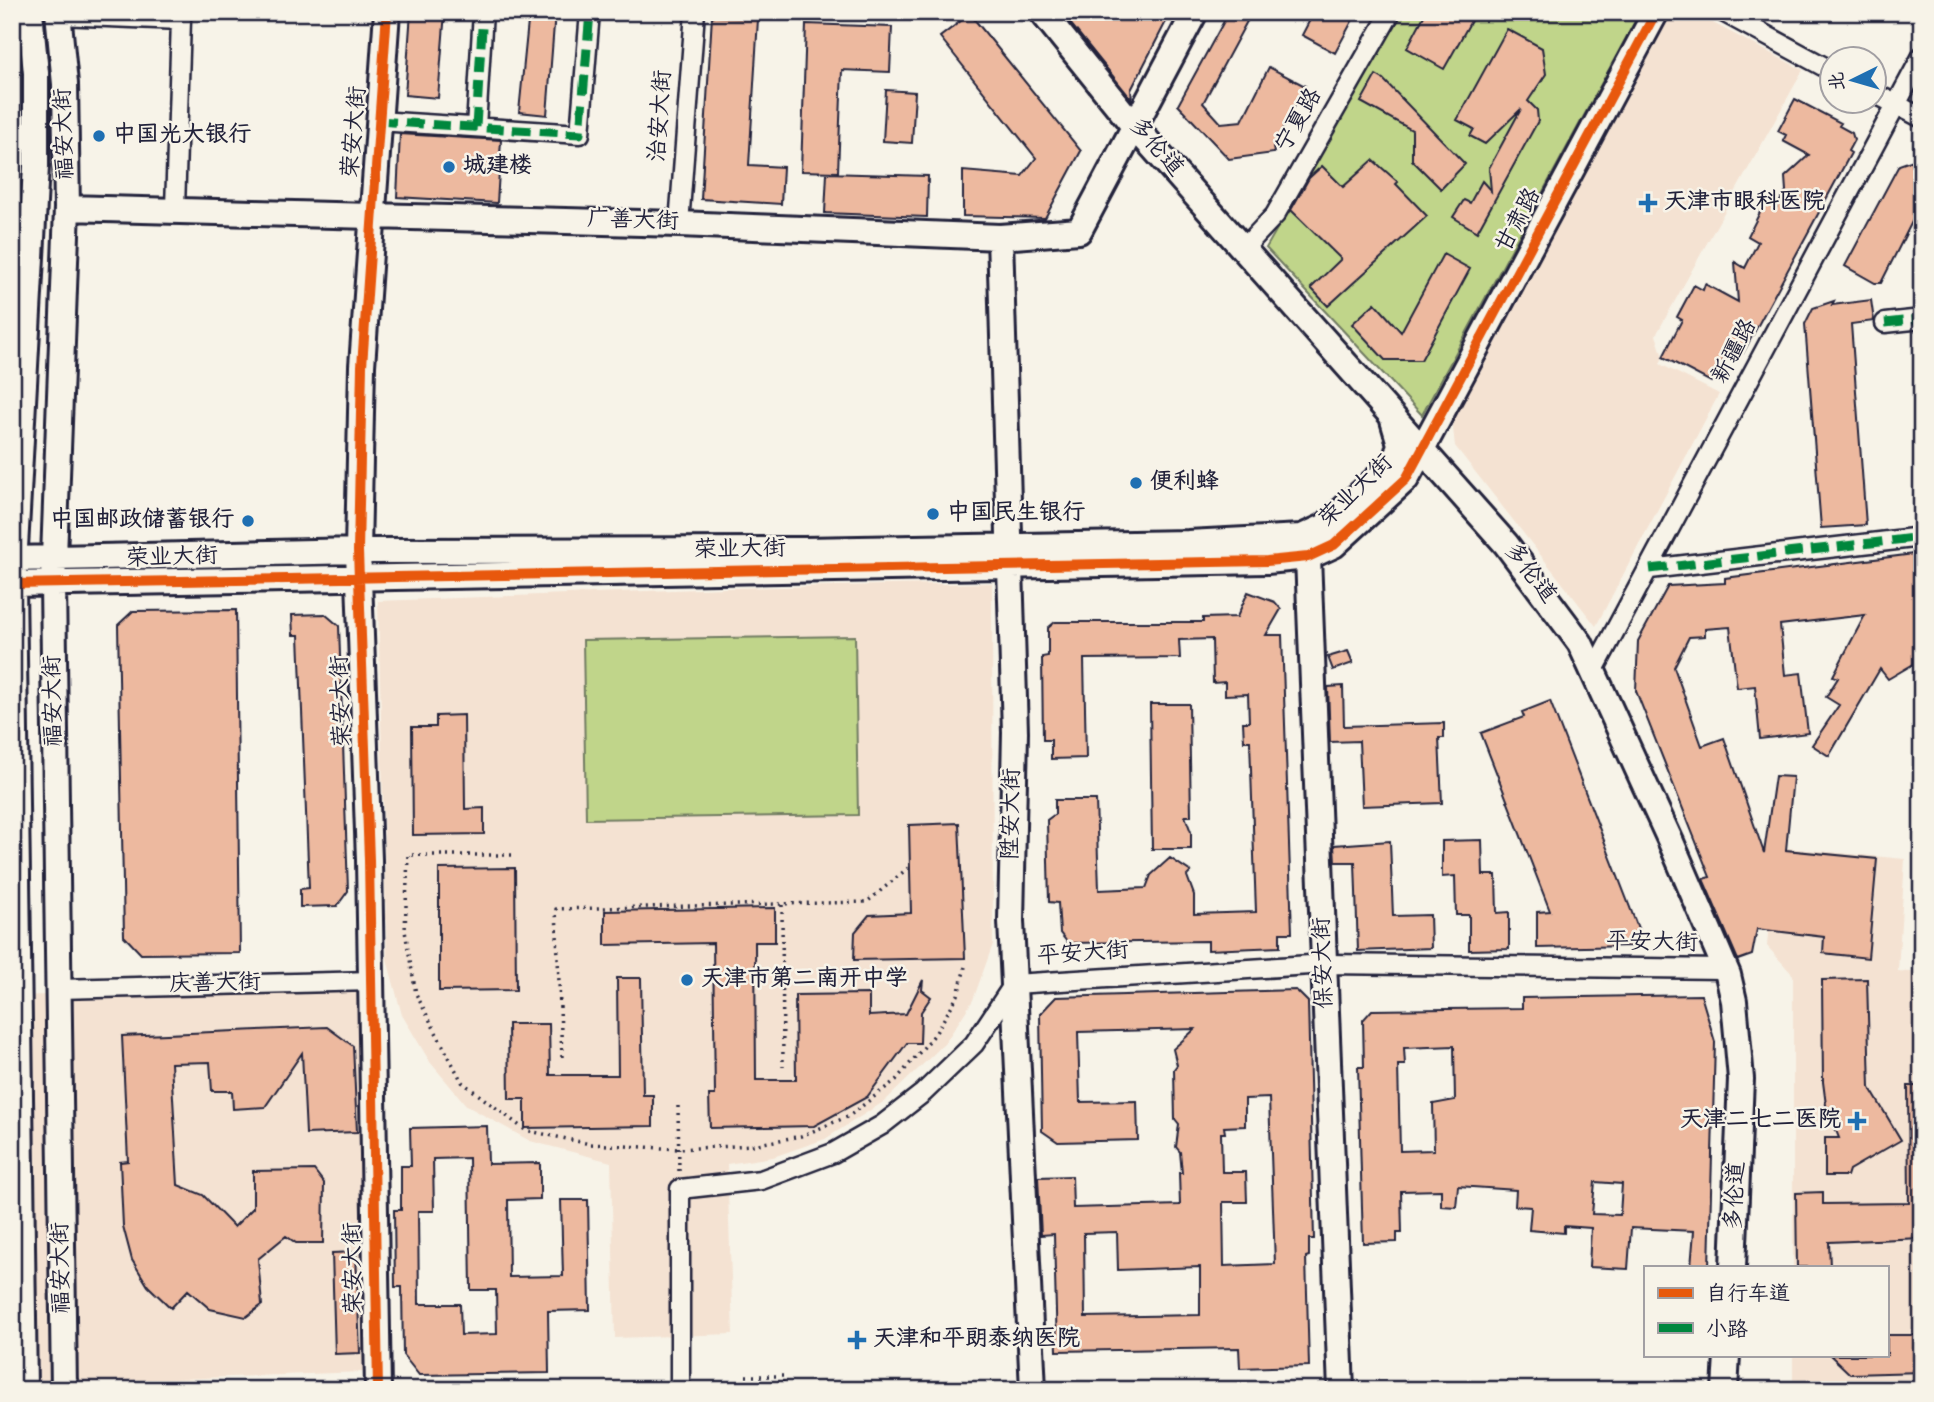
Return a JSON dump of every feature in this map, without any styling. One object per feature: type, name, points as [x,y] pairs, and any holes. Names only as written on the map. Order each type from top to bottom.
[{"type":"street","name":"福安大街","points":[[30,12],[36,73],[36,166],[16,502],[29,567],[59,989],[64,1388]]},
{"type":"street","name":"荣安大街","points":[[378,1390],[372,981],[358,551],[362,366],[387,12]]},
{"type":"street","points":[[475,127],[483,12]]},
{"type":"street","points":[[378,121],[580,134],[590,12]]},
{"type":"street","name":"治安大街","points":[[679,224],[695,12]]},
{"type":"street","name":"多伦道","points":[[1042,12],[1133,125],[1506,544],[1567,623],[1594,670],[1725,969],[1734,1001],[1741,1045],[1733,1266]]},
{"type":"street","points":[[1133,125],[1195,12]]},
{"type":"street","name":"宁夏路","points":[[1244,248],[1275,215],[1391,12]]},
{"type":"street","name":"甘肃路","points":[[1421,450],[1656,12]]},
{"type":"street","points":[[1723,12],[1818,63]]},
{"type":"street","name":"福安大街","points":[[24,1389],[15,990],[29,567],[56,489],[67,208],[66,122],[59,14]]},
{"type":"street","points":[[59,14],[182,16],[175,208]]},
{"type":"street","name":"新疆路","points":[[1594,670],[1922,56]]},
{"type":"street","points":[[1888,100],[1922,118]]},
{"type":"street","name":"广善大街","points":[[67,208],[175,208],[1000,237],[1079,231],[1133,125]]},
{"type":"street","name":"陞安大街","points":[[1000,237],[1014,732],[1014,984],[1033,1390]]},
{"type":"street","points":[[1885,323],[1922,319]]},
{"type":"street","name":"荣业大街","points":[[1305,547],[1395,462],[1400,444],[1391,416]]},
{"type":"street","name":"荣业大街","points":[[29,567],[359,576],[1010,556],[1188,543],[1305,547],[1334,545],[1406,479],[1421,450]]},
{"type":"street","points":[[56,489],[63,516],[76,543],[111,570]]},
{"type":"street","points":[[1650,569],[1922,537]]},
{"type":"street","name":"保安大街","points":[[1305,547],[1326,964],[1341,1390]]},
{"type":"street","name":"荣业大街","points":[[111,570],[358,551],[1010,556]]},
{"type":"street","name":"平安大街","points":[[680,1189],[761,1180],[833,1153],[882,1125],[923,1093],[974,1044],[1014,984],[1326,964],[1725,969]]},
{"type":"street","name":"庆善大街","points":[[59,989],[372,981]]},
{"type":"street","points":[[680,1189],[680,1390]]},
{"type":"street","points":[[1725,1390],[1727,1356]]},
{"type":"path","points":[[512,855],[408,856],[405,931],[416,994],[462,1082],[525,1130],[590,1144],[679,1149],[753,1145],[801,1136],[849,1116],[896,1080],[935,1034],[958,995],[965,967]]},
{"type":"path","points":[[562,1057],[556,909],[867,902],[908,868]]},
{"type":"path","points":[[782,904],[783,1067]]},
{"type":"path","points":[[678,1106],[680,1189]]},
{"type":"path","points":[[746,1376],[783,1376],[783,1390]]},
{"type":"shaded area","name":"天津市眼科医院","points":[[1668,12],[1692,12],[1803,70],[1656,335],[1663,357],[1660,364],[1719,394],[1596,626],[1455,446],[1452,419]]},
{"type":"shaded area","name":"天津市第二南开中学","points":[[992,583],[993,944],[973,1000],[945,1043],[885,1101],[825,1139],[773,1157],[727,1164],[733,1334],[615,1338],[611,1162],[530,1141],[467,1106],[430,1062],[402,1015],[387,959],[378,601],[726,588]]},
{"type":"shaded area","name":"天津二七二医院","points":[[1775,847],[1905,859],[1898,971],[1922,973],[1922,1380],[1793,1380],[1793,1356],[1888,1356],[1888,1266],[1793,1266],[1793,975],[1767,946]]},
{"type":"shaded area","points":[[369,986],[363,1372],[12,1385],[12,996]]},
{"type":"green space","points":[[1402,12],[1640,12],[1422,415],[1266,248]]},
{"type":"green space","points":[[855,636],[858,815],[586,819],[583,640]]},
{"type":"building","points":[[411,12],[445,12],[438,98],[405,95]]},
{"type":"building","points":[[529,12],[555,12],[547,115],[519,112]]},
{"type":"building","points":[[1075,12],[1171,12],[1131,90],[1132,100],[1070,23]]},
{"type":"building","points":[[1229,12],[1252,12],[1203,103],[1221,123],[1242,121],[1269,67],[1305,86],[1273,147],[1274,153],[1229,159],[1178,105]]},
{"type":"building","points":[[1314,12],[1357,12],[1335,53],[1302,35]]},
{"type":"building","points":[[1426,12],[1476,12],[1444,69],[1407,48]]},
{"type":"building","points":[[970,14],[1081,151],[1045,218],[963,216],[963,171],[1022,176],[1036,158],[940,37]]},
{"type":"building","points":[[712,16],[758,19],[749,165],[783,167],[781,204],[701,199]]},
{"type":"building","points":[[806,24],[892,27],[890,72],[842,70],[838,172],[801,171]]},
{"type":"building","points":[[1507,29],[1542,48],[1546,74],[1528,101],[1537,110],[1538,121],[1477,232],[1453,217],[1464,200],[1470,203],[1482,181],[1491,191],[1489,168],[1521,109],[1485,144],[1470,136],[1474,129],[1457,120]]},
{"type":"building","points":[[1376,75],[1383,79],[1465,164],[1441,189],[1412,160],[1412,130],[1361,102]]},
{"type":"building","points":[[886,90],[915,92],[912,143],[883,141]]},
{"type":"building","points":[[1795,99],[1818,111],[1818,116],[1828,116],[1841,123],[1839,126],[1852,133],[1854,140],[1848,151],[1851,153],[1743,353],[1731,347],[1711,382],[1663,357],[1682,320],[1677,317],[1694,285],[1703,290],[1705,284],[1738,302],[1735,262],[1745,268],[1758,242],[1748,236],[1765,202],[1776,208],[1786,191],[1785,177],[1809,155],[1783,141],[1786,135],[1778,131]]},
{"type":"building","name":"城建楼","points":[[400,134],[501,140],[497,203],[397,197]]},
{"type":"building","points":[[1922,157],[1922,202],[1881,283],[1875,283],[1845,266],[1899,165]]},
{"type":"building","points":[[1373,160],[1398,182],[1396,184],[1427,216],[1328,306],[1311,288],[1341,259],[1291,210],[1309,178],[1322,166],[1343,187]]},
{"type":"building","points":[[827,173],[928,176],[927,217],[825,213]]},
{"type":"building","points":[[1443,254],[1470,269],[1421,360],[1385,360],[1352,324],[1375,303],[1401,332]]},
{"type":"building","points":[[1871,300],[1874,321],[1851,324],[1866,525],[1821,528],[1805,324],[1813,308],[1834,301],[1832,305]]},
{"type":"building","points":[[1922,553],[1922,609],[1919,611],[1922,616],[1922,659],[1888,679],[1880,669],[1829,756],[1812,745],[1839,705],[1826,697],[1838,678],[1833,676],[1865,615],[1780,625],[1785,675],[1801,673],[1808,733],[1760,739],[1755,686],[1737,688],[1730,627],[1705,629],[1705,636],[1689,637],[1674,667],[1702,746],[1724,738],[1764,853],[1775,776],[1793,777],[1786,850],[1877,859],[1868,958],[1823,953],[1824,937],[1757,929],[1752,955],[1738,960],[1703,879],[1710,877],[1636,691],[1638,641],[1668,586],[1725,583],[1725,578]]},
{"type":"building","points":[[1248,592],[1275,602],[1281,609],[1266,635],[1282,635],[1292,933],[1280,933],[1280,947],[1208,950],[1208,941],[1068,943],[1060,933],[1058,903],[1049,902],[1047,820],[1055,814],[1055,800],[1096,800],[1099,890],[1146,888],[1151,875],[1170,858],[1191,872],[1187,876],[1194,895],[1194,914],[1256,912],[1250,741],[1244,741],[1243,722],[1249,722],[1248,694],[1225,695],[1225,682],[1213,683],[1212,639],[1179,640],[1180,658],[1084,659],[1086,758],[1051,759],[1051,740],[1043,740],[1042,657],[1048,656],[1048,628],[1055,622],[1203,622],[1203,618],[1237,617]]},
{"type":"building","points":[[236,610],[240,953],[141,954],[124,936],[118,625],[133,611]]},
{"type":"building","points":[[325,614],[339,626],[348,891],[337,906],[300,907],[300,889],[309,888],[299,635],[293,635],[292,615]]},
{"type":"building","points":[[1348,651],[1353,663],[1333,670],[1328,657]]},
{"type":"building","points":[[1343,686],[1344,726],[1444,723],[1444,738],[1439,738],[1442,803],[1362,806],[1359,741],[1330,742],[1328,687]]},
{"type":"building","points":[[1550,701],[1641,936],[1633,946],[1537,948],[1537,912],[1550,911],[1481,733],[1524,717],[1522,712]]},
{"type":"building","points":[[1150,704],[1189,704],[1191,816],[1185,816],[1191,832],[1191,849],[1152,849]]},
{"type":"building","points":[[464,715],[465,809],[484,808],[484,834],[413,835],[412,727],[436,727],[436,716]]},
{"type":"building","points":[[959,823],[965,958],[854,960],[855,932],[869,915],[911,913],[909,825]]},
{"type":"building","points":[[1482,840],[1483,875],[1496,875],[1497,913],[1509,912],[1509,949],[1469,950],[1469,915],[1456,915],[1455,876],[1442,877],[1442,841]]},
{"type":"building","points":[[1390,841],[1393,916],[1430,915],[1431,948],[1358,951],[1355,862],[1335,862],[1334,845]]},
{"type":"building","points":[[515,868],[516,990],[439,991],[439,869]]},
{"type":"building","points":[[775,908],[775,942],[755,942],[756,1080],[796,1080],[795,995],[869,994],[869,1016],[906,1014],[923,980],[922,990],[931,997],[921,1012],[920,1043],[907,1043],[867,1097],[814,1126],[710,1128],[709,1095],[715,1095],[713,943],[605,945],[605,911]]},
{"type":"building","points":[[617,978],[641,978],[643,1095],[653,1095],[653,1126],[525,1128],[525,1099],[509,1099],[508,1024],[549,1024],[550,1075],[618,1075]]},
{"type":"building","points":[[1867,979],[1870,1088],[1901,1140],[1849,1170],[1847,1176],[1825,1176],[1825,1138],[1839,1138],[1826,1105],[1823,1082],[1822,980]]},
{"type":"building","points":[[1296,990],[1308,1002],[1314,1239],[1309,1239],[1309,1256],[1306,1257],[1309,1366],[1240,1368],[1239,1348],[1057,1351],[1054,1234],[1041,1235],[1038,1177],[1072,1176],[1073,1208],[1180,1205],[1179,1173],[1182,1173],[1180,1152],[1176,1147],[1179,1124],[1175,1119],[1174,1069],[1177,1065],[1173,1049],[1195,1029],[1078,1032],[1080,1102],[1137,1101],[1138,1140],[1058,1142],[1042,1131],[1040,1014],[1056,997]],"holes":[[[1269,1098],[1275,1264],[1224,1266],[1223,1202],[1247,1202],[1246,1172],[1222,1172],[1221,1133],[1225,1133],[1224,1127],[1245,1126],[1245,1099]],[[1117,1232],[1118,1270],[1200,1267],[1200,1315],[1085,1317],[1084,1233]]]},
{"type":"building","points":[[1701,995],[1715,1042],[1709,1266],[1691,1266],[1694,1231],[1631,1228],[1628,1269],[1589,1267],[1591,1228],[1564,1226],[1564,1233],[1529,1230],[1531,1207],[1515,1206],[1516,1190],[1458,1186],[1456,1207],[1441,1206],[1441,1190],[1401,1191],[1402,1233],[1397,1233],[1397,1242],[1363,1243],[1358,1067],[1364,1067],[1363,1020],[1372,1010],[1522,1008],[1522,998]],"holes":[[[1454,1046],[1455,1100],[1433,1104],[1434,1150],[1400,1151],[1398,1065],[1405,1065],[1404,1048]],[[1595,1182],[1622,1184],[1620,1215],[1592,1214]]]},
{"type":"building","points":[[327,1027],[353,1046],[357,1132],[306,1134],[302,1053],[265,1107],[233,1109],[232,1091],[212,1091],[210,1062],[171,1063],[178,1185],[203,1195],[234,1227],[253,1208],[253,1171],[314,1170],[324,1183],[323,1243],[296,1243],[286,1236],[258,1259],[262,1305],[246,1317],[210,1309],[188,1290],[171,1308],[148,1286],[132,1260],[123,1226],[120,1162],[128,1161],[122,1036]]},
{"type":"building","points":[[1908,1086],[1922,1086],[1922,1238],[1829,1242],[1830,1266],[1797,1266],[1796,1193],[1823,1192],[1823,1204],[1909,1203]]},
{"type":"building","points":[[487,1126],[488,1164],[540,1163],[540,1199],[508,1200],[509,1277],[563,1276],[561,1200],[588,1200],[590,1310],[548,1311],[549,1373],[419,1375],[403,1355],[402,1287],[395,1287],[394,1210],[401,1210],[401,1166],[411,1166],[410,1128]],"holes":[[[469,1158],[471,1290],[496,1290],[497,1334],[461,1335],[460,1304],[419,1304],[418,1211],[434,1211],[433,1159]]]},
{"type":"building","points":[[356,1252],[360,1353],[335,1354],[332,1253]]},
{"type":"building","points":[[1888,1335],[1922,1335],[1922,1372],[1850,1374],[1831,1356],[1888,1356]]},
{"type":"marked path","points":[[476,127],[483,12]]},
{"type":"marked path","points":[[378,121],[580,134],[590,12]]},
{"type":"marked path","points":[[1885,323],[1922,319]]},
{"type":"marked path","points":[[1650,569],[1922,537]]},
{"type":"cycle path","points":[[378,1390],[369,860],[358,551],[362,366],[387,12]]},
{"type":"cycle path","points":[[12,584],[1267,561],[1308,557],[1334,545],[1406,479],[1656,12]]},
{"type":"place","name":"中国光大银行","points":[[99,136]]},
{"type":"place","name":"城建楼","points":[[449,167]]},
{"type":"place","name":"天津市眼科医院","points":[[1648,203]]},
{"type":"place","name":"便利蜂","points":[[1136,483]]},
{"type":"place","name":"中国民生银行","points":[[933,514]]},
{"type":"place","name":"中国邮政储蓄银行","points":[[248,521]]},
{"type":"place","name":"天津市第二南开中学","points":[[687,980]]},
{"type":"place","name":"天津二七二医院","points":[[1857,1121]]},
{"type":"place","name":"天津和平朗泰纳医院","points":[[857,1340]]}]
